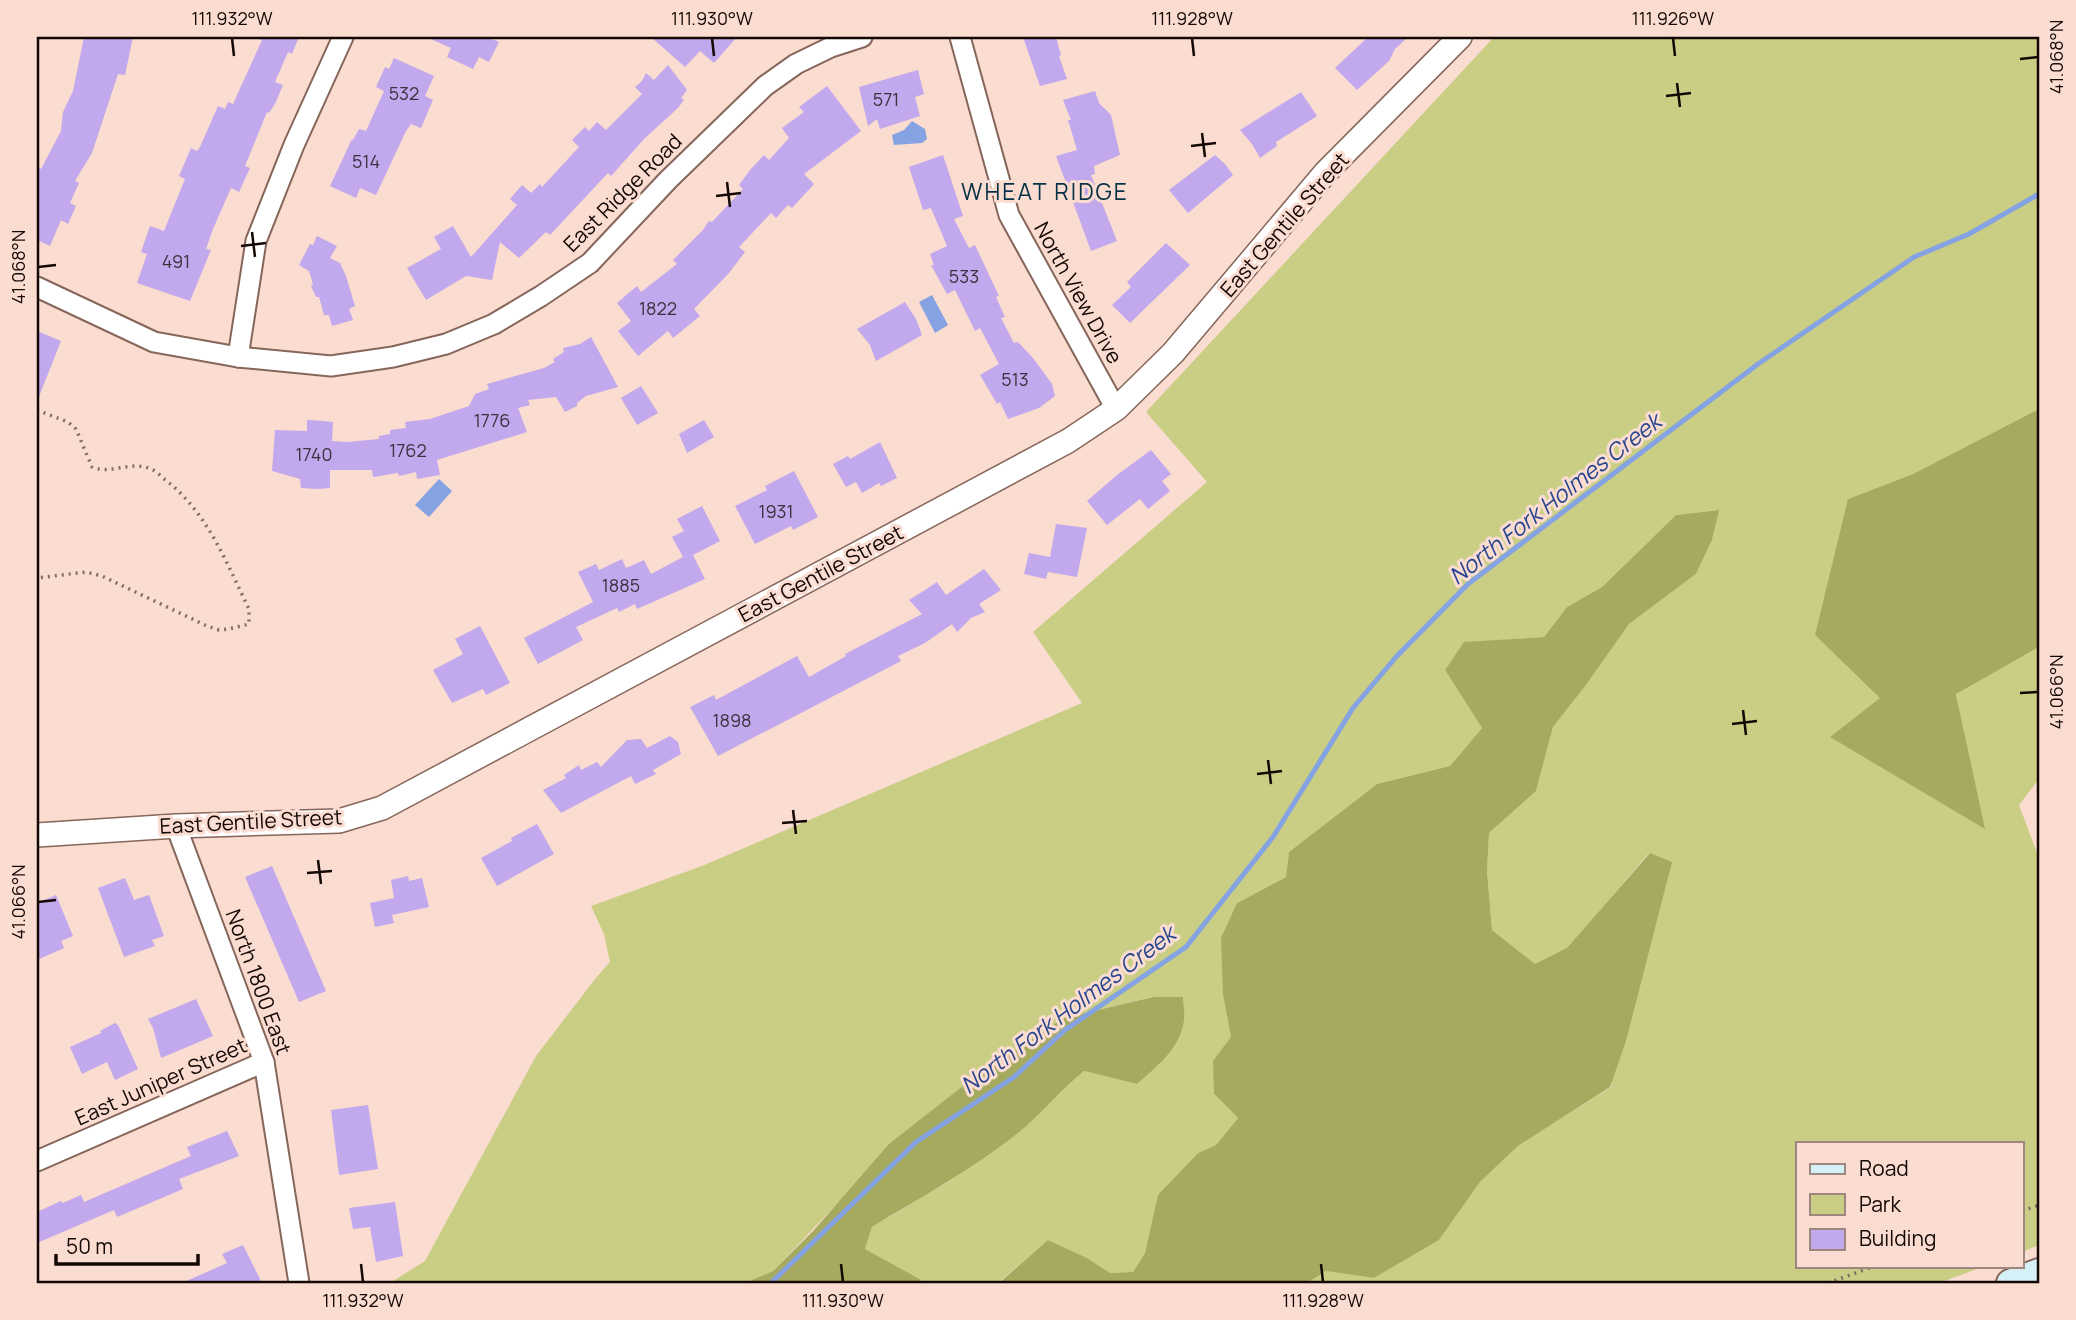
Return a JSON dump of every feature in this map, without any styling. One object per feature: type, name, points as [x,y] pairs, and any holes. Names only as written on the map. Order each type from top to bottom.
[{"type":"main road","points":[[2010,1283],[2039,1272]]},
{"type":"street","points":[[238,357],[256,242],[294,145],[343,37]]},
{"type":"street","name":"East Ridge Road","points":[[37,286],[154,342],[238,357],[331,366],[393,357],[446,344],[494,324],[590,263],[668,180],[765,86],[796,64],[831,47],[862,37]]},
{"type":"street","name":"North View Drive","points":[[960,37],[1009,215],[1116,409]]},
{"type":"street","name":"East Gentile Street","points":[[37,835],[176,826],[339,821],[382,808],[1056,447],[1116,409],[1173,353],[1326,172],[1460,37]]},
{"type":"street","name":"North 1800 East","points":[[176,826],[264,1062],[299,1283]]},
{"type":"street","name":"East Juniper Street","points":[[37,1161],[264,1062]]},
{"type":"path","points":[[37,410],[68,422],[76,429],[92,467],[106,471],[132,466],[152,469],[179,491],[220,546],[251,618],[249,624],[219,629],[161,606],[102,576],[86,572],[37,579]]},
{"type":"path","points":[[1828,1283],[1869,1268]]},
{"type":"green space","points":[[1494,37],[2039,37],[2039,409],[1913,474],[1848,499],[1881,699],[1831,737],[1984,828],[1956,693],[2039,647],[2039,779],[2019,805],[2039,858],[2039,1245],[2024,1251],[2024,1142],[1796,1142],[1796,1268],[1980,1268],[1939,1283],[1307,1283],[1326,1271],[1374,1278],[1439,1240],[1480,1182],[1518,1146],[1611,1087],[1649,853],[1567,949],[1535,965],[1492,930],[1487,871],[1489,833],[1536,791],[1553,727],[1629,624],[1696,574],[1712,540],[1718,510],[1676,515],[1602,587],[1567,607],[1544,637],[1464,643],[1445,670],[1482,728],[1450,766],[1377,784],[1289,852],[1286,877],[1237,903],[1223,995],[1231,1037],[1214,1094],[1238,1118],[1216,1145],[1198,1153],[1159,1195],[1145,1253],[1133,1272],[1110,1273],[1087,1258],[1048,1240],[998,1283],[924,1283],[865,1249],[872,1227],[1000,1147],[1026,1127],[1084,1071],[1137,1084],[1160,1064],[1182,997],[1152,997],[1064,1018],[849,1191],[773,1271],[745,1283],[390,1283],[425,1261],[536,1056],[610,962],[604,934],[591,906],[702,866],[1082,703],[1033,632],[1207,482],[1146,412]]},
{"type":"green space","points":[[2039,409],[2039,647],[1956,694],[1985,829],[1830,737],[1880,698],[1815,635],[1848,499],[1913,474]]},
{"type":"green space","points":[[1719,510],[1712,540],[1696,574],[1629,624],[1553,727],[1536,791],[1489,833],[1487,871],[1492,930],[1535,964],[1567,948],[1650,853],[1672,862],[1626,1041],[1610,1087],[1518,1146],[1480,1182],[1439,1240],[1374,1278],[1326,1271],[1307,1283],[999,1283],[1048,1240],[1087,1258],[1110,1273],[1133,1272],[1145,1253],[1158,1195],[1198,1153],[1216,1145],[1238,1118],[1214,1094],[1213,1061],[1231,1037],[1223,995],[1221,938],[1237,903],[1286,877],[1289,852],[1377,784],[1450,766],[1482,728],[1445,670],[1464,642],[1544,637],[1567,607],[1602,587],[1676,515]]},
{"type":"green space","points":[[1153,997],[1183,997],[1184,1020],[1173,1048],[1137,1084],[1084,1071],[1026,1127],[1000,1147],[872,1227],[865,1249],[924,1283],[745,1283],[773,1271],[814,1230],[889,1144],[977,1075],[1064,1018]]},
{"type":"water","points":[[912,121],[925,129],[927,139],[922,143],[894,145],[892,135],[904,130]]},
{"type":"water","points":[[932,295],[948,325],[935,333],[919,302]]},
{"type":"water","points":[[439,479],[452,491],[429,517],[415,505]]},
{"type":"building","points":[[84,37],[133,37],[125,75],[118,74],[92,153],[75,181],[79,183],[70,203],[76,206],[68,224],[61,220],[50,246],[37,240],[37,166],[41,169],[61,131],[63,112],[73,91]]},
{"type":"building","points":[[253,37],[299,37],[292,54],[288,52],[275,82],[283,85],[275,104],[269,113],[267,112],[245,166],[250,168],[239,192],[231,188],[213,229],[206,249],[211,250],[190,301],[137,283],[147,254],[141,252],[150,226],[164,231],[185,179],[179,176],[191,148],[197,151],[200,147],[218,106],[225,109],[228,102],[233,104],[262,40]]},
{"type":"building","points":[[426,37],[487,37],[499,42],[489,62],[479,57],[473,69],[447,57],[451,48]]},
{"type":"building","points":[[651,37],[737,37],[714,63],[700,51],[685,67]]},
{"type":"building","points":[[1023,37],[1056,37],[1067,79],[1040,86]]},
{"type":"building","points":[[1368,37],[1408,37],[1395,49],[1389,61],[1357,90],[1335,68]]},
{"type":"building","points":[[394,58],[434,76],[425,96],[433,100],[421,128],[411,124],[406,131],[376,195],[360,188],[356,198],[330,186],[352,139],[359,129],[366,131],[384,91],[376,87],[385,67],[389,69]]},
{"type":"building","points":[[668,65],[687,90],[681,98],[684,100],[611,176],[608,173],[550,235],[546,232],[519,258],[500,242],[492,280],[466,276],[426,300],[407,268],[441,249],[434,237],[453,226],[471,257],[517,205],[510,199],[522,185],[531,193],[540,184],[542,187],[579,147],[572,140],[585,127],[589,131],[597,122],[606,130],[642,94],[635,87],[646,73],[654,80]]},
{"type":"building","points":[[918,70],[924,94],[915,97],[920,116],[880,129],[877,119],[868,126],[859,87]]},
{"type":"building","points":[[827,86],[861,131],[804,174],[814,184],[792,208],[788,205],[776,218],[771,213],[739,247],[745,252],[694,309],[700,316],[673,338],[668,331],[638,356],[618,331],[631,321],[617,303],[637,286],[641,292],[677,264],[673,260],[743,189],[739,185],[750,170],[764,155],[769,160],[789,138],[782,128],[804,112],[799,107]]},
{"type":"building","points":[[1095,91],[1099,103],[1111,115],[1120,155],[1094,166],[1095,174],[1091,175],[1117,241],[1091,251],[1056,156],[1077,150],[1068,120],[1071,120],[1063,100]]},
{"type":"building","points":[[1301,92],[1317,116],[1276,142],[1277,146],[1260,158],[1240,130]]},
{"type":"building","points":[[943,155],[963,216],[954,219],[969,248],[975,245],[999,296],[996,297],[1005,317],[1001,318],[1014,343],[1018,342],[1033,358],[1052,384],[1055,396],[1039,408],[1008,419],[1000,402],[997,404],[980,375],[999,364],[980,328],[975,331],[955,290],[947,294],[931,265],[934,265],[930,254],[947,246],[931,208],[923,210],[909,167]]},
{"type":"building","points":[[1215,155],[1233,175],[1188,213],[1169,190]]},
{"type":"building","points":[[317,236],[337,246],[330,258],[340,263],[346,276],[355,306],[349,309],[353,320],[332,326],[329,315],[324,315],[319,297],[316,297],[311,286],[313,284],[309,271],[299,265]]},
{"type":"building","points":[[1166,243],[1190,265],[1130,323],[1112,305],[1131,287],[1127,282]]},
{"type":"building","points":[[905,302],[922,335],[876,361],[870,345],[857,329]]},
{"type":"building","points":[[37,331],[61,341],[38,399],[37,399]]},
{"type":"building","points":[[591,337],[618,387],[586,396],[577,406],[565,412],[556,397],[528,400],[530,405],[518,408],[527,432],[437,460],[440,475],[417,479],[416,472],[373,477],[372,470],[330,470],[330,488],[318,489],[301,488],[300,479],[272,471],[275,430],[307,431],[307,420],[324,421],[333,422],[332,441],[379,439],[379,436],[390,434],[390,430],[406,428],[405,422],[430,419],[469,406],[475,394],[489,389],[487,384],[544,368],[555,362],[553,359],[564,352],[563,348],[580,344]]},
{"type":"building","points":[[641,386],[658,413],[637,425],[621,398]]},
{"type":"building","points":[[704,420],[714,437],[687,453],[679,434]]},
{"type":"building","points":[[880,442],[897,478],[881,486],[879,483],[862,493],[856,482],[846,487],[833,464],[848,456],[850,459]]},
{"type":"building","points":[[1151,450],[1171,474],[1162,481],[1170,491],[1148,509],[1140,499],[1107,525],[1087,501]]},
{"type":"building","points":[[794,471],[818,517],[793,530],[791,526],[755,544],[735,506],[767,490],[765,486]]},
{"type":"building","points":[[702,506],[720,541],[693,555],[705,579],[637,609],[635,604],[619,612],[617,608],[576,627],[583,640],[538,664],[524,638],[593,602],[578,572],[596,564],[599,570],[622,559],[626,568],[644,560],[651,574],[683,557],[672,537],[684,531],[677,519]]},
{"type":"building","points":[[1056,524],[1087,528],[1077,577],[1048,572],[1046,579],[1024,574],[1029,553],[1050,557]]},
{"type":"building","points":[[984,569],[1001,590],[979,604],[985,612],[971,618],[957,632],[952,624],[925,643],[898,656],[901,661],[718,756],[690,707],[714,695],[716,700],[797,656],[809,677],[846,656],[845,654],[922,614],[909,600],[937,582],[946,595]]},
{"type":"building","points":[[480,626],[510,683],[486,695],[483,689],[452,703],[433,670],[463,654],[455,639]]},
{"type":"building","points":[[670,736],[678,742],[681,754],[653,770],[656,774],[635,784],[631,776],[561,813],[543,790],[566,778],[564,775],[579,765],[581,770],[597,762],[601,767],[627,740],[641,739],[647,748]]},
{"type":"building","points":[[537,824],[554,854],[497,886],[481,858]]},
{"type":"building","points":[[272,866],[326,991],[299,1002],[245,877]]},
{"type":"building","points":[[408,876],[409,881],[422,878],[429,907],[392,915],[394,923],[375,927],[370,903],[394,898],[391,880]]},
{"type":"building","points":[[125,878],[134,900],[149,895],[164,936],[152,940],[155,946],[124,957],[98,888]]},
{"type":"building","points":[[56,895],[73,936],[61,941],[64,948],[37,960],[37,903]]},
{"type":"building","points":[[196,999],[213,1036],[161,1058],[148,1019]]},
{"type":"building","points":[[115,1023],[138,1069],[115,1080],[107,1062],[82,1074],[70,1047],[101,1033],[100,1031]]},
{"type":"building","points":[[368,1105],[378,1169],[339,1175],[331,1110]]},
{"type":"building","points":[[227,1131],[239,1156],[179,1179],[183,1189],[117,1217],[114,1210],[37,1243],[37,1212],[81,1195],[84,1202],[191,1156],[187,1147]]},
{"type":"building","points":[[395,1202],[403,1256],[376,1262],[370,1227],[353,1229],[349,1208]]},
{"type":"building","points":[[243,1245],[262,1283],[182,1283],[227,1263],[222,1254]]},
{"type":"waterway","name":"North Fork Holmes Creek","points":[[771,1283],[916,1142],[1014,1077],[1065,1030],[1186,947],[1273,837],[1353,708],[1396,657],[1468,584],[1758,364],[1914,257],[1969,234],[2039,194]]},
{"type":"district","name":"WHEAT RIDGE","points":[[1045,192]]}]
